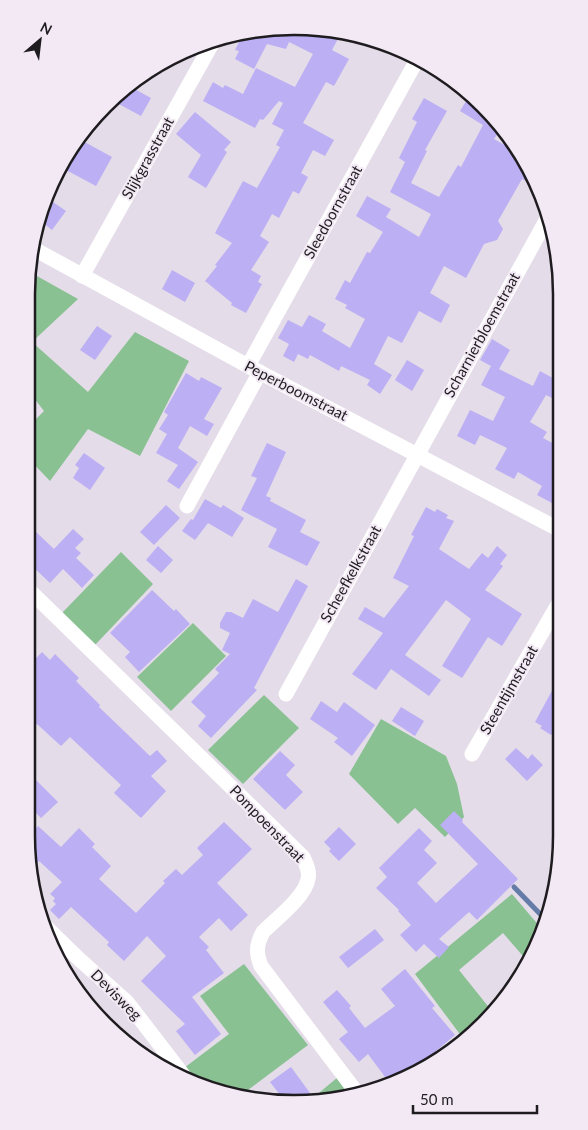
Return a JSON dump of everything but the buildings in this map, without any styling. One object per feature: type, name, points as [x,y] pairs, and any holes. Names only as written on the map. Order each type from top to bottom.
[{"type":"street","name":"Slijkgrasstraat","points":[[82,276],[208,50]]},
{"type":"street","name":"Sleedoornstraat","points":[[187,506],[254,369],[414,65]]},
{"type":"street","name":"Scharnierbloemstraat","points":[[417,454],[543,225]]},
{"type":"street","name":"Peperboomstraat","points":[[38,252],[254,369],[553,526]]},
{"type":"street","name":"Scheefkelkstraat","points":[[286,694],[417,454]]},
{"type":"street","name":"Pompoenstraat","points":[[35,596],[303,857],[308,868],[309,877],[305,890],[263,932],[256,955],[261,966],[354,1088]]},
{"type":"street","name":"Steentijmstraat","points":[[472,754],[553,613]]},
{"type":"street","name":"Devisweg","points":[[55,936],[127,1002],[177,1067]]},
{"type":"green space","points":[[36,276],[78,299],[35,339]]},
{"type":"green space","points":[[135,332],[189,361],[140,456],[88,429],[50,481],[35,465],[35,420],[44,411],[35,399],[35,345],[88,392]]},
{"type":"green space","points":[[121,552],[153,584],[94,646],[62,613]]},
{"type":"green space","points":[[193,623],[226,656],[171,711],[137,677]]},
{"type":"green space","points":[[264,695],[299,728],[243,784],[208,750]]},
{"type":"green space","points":[[381,719],[446,756],[457,784],[464,817],[445,837],[415,808],[398,824],[349,774]]},
{"type":"green space","points":[[512,894],[537,924],[523,956],[503,933],[459,970],[489,1007],[460,1035],[415,974]]},
{"type":"green space","points":[[244,964],[308,1045],[247,1091],[211,1081],[186,1071],[184,1068],[229,1034],[200,996]]},
{"type":"green space","points":[[338,1077],[347,1089],[328,1093],[318,1094]]},
{"type":"waterway","points":[[514,887],[540,914]]}]
